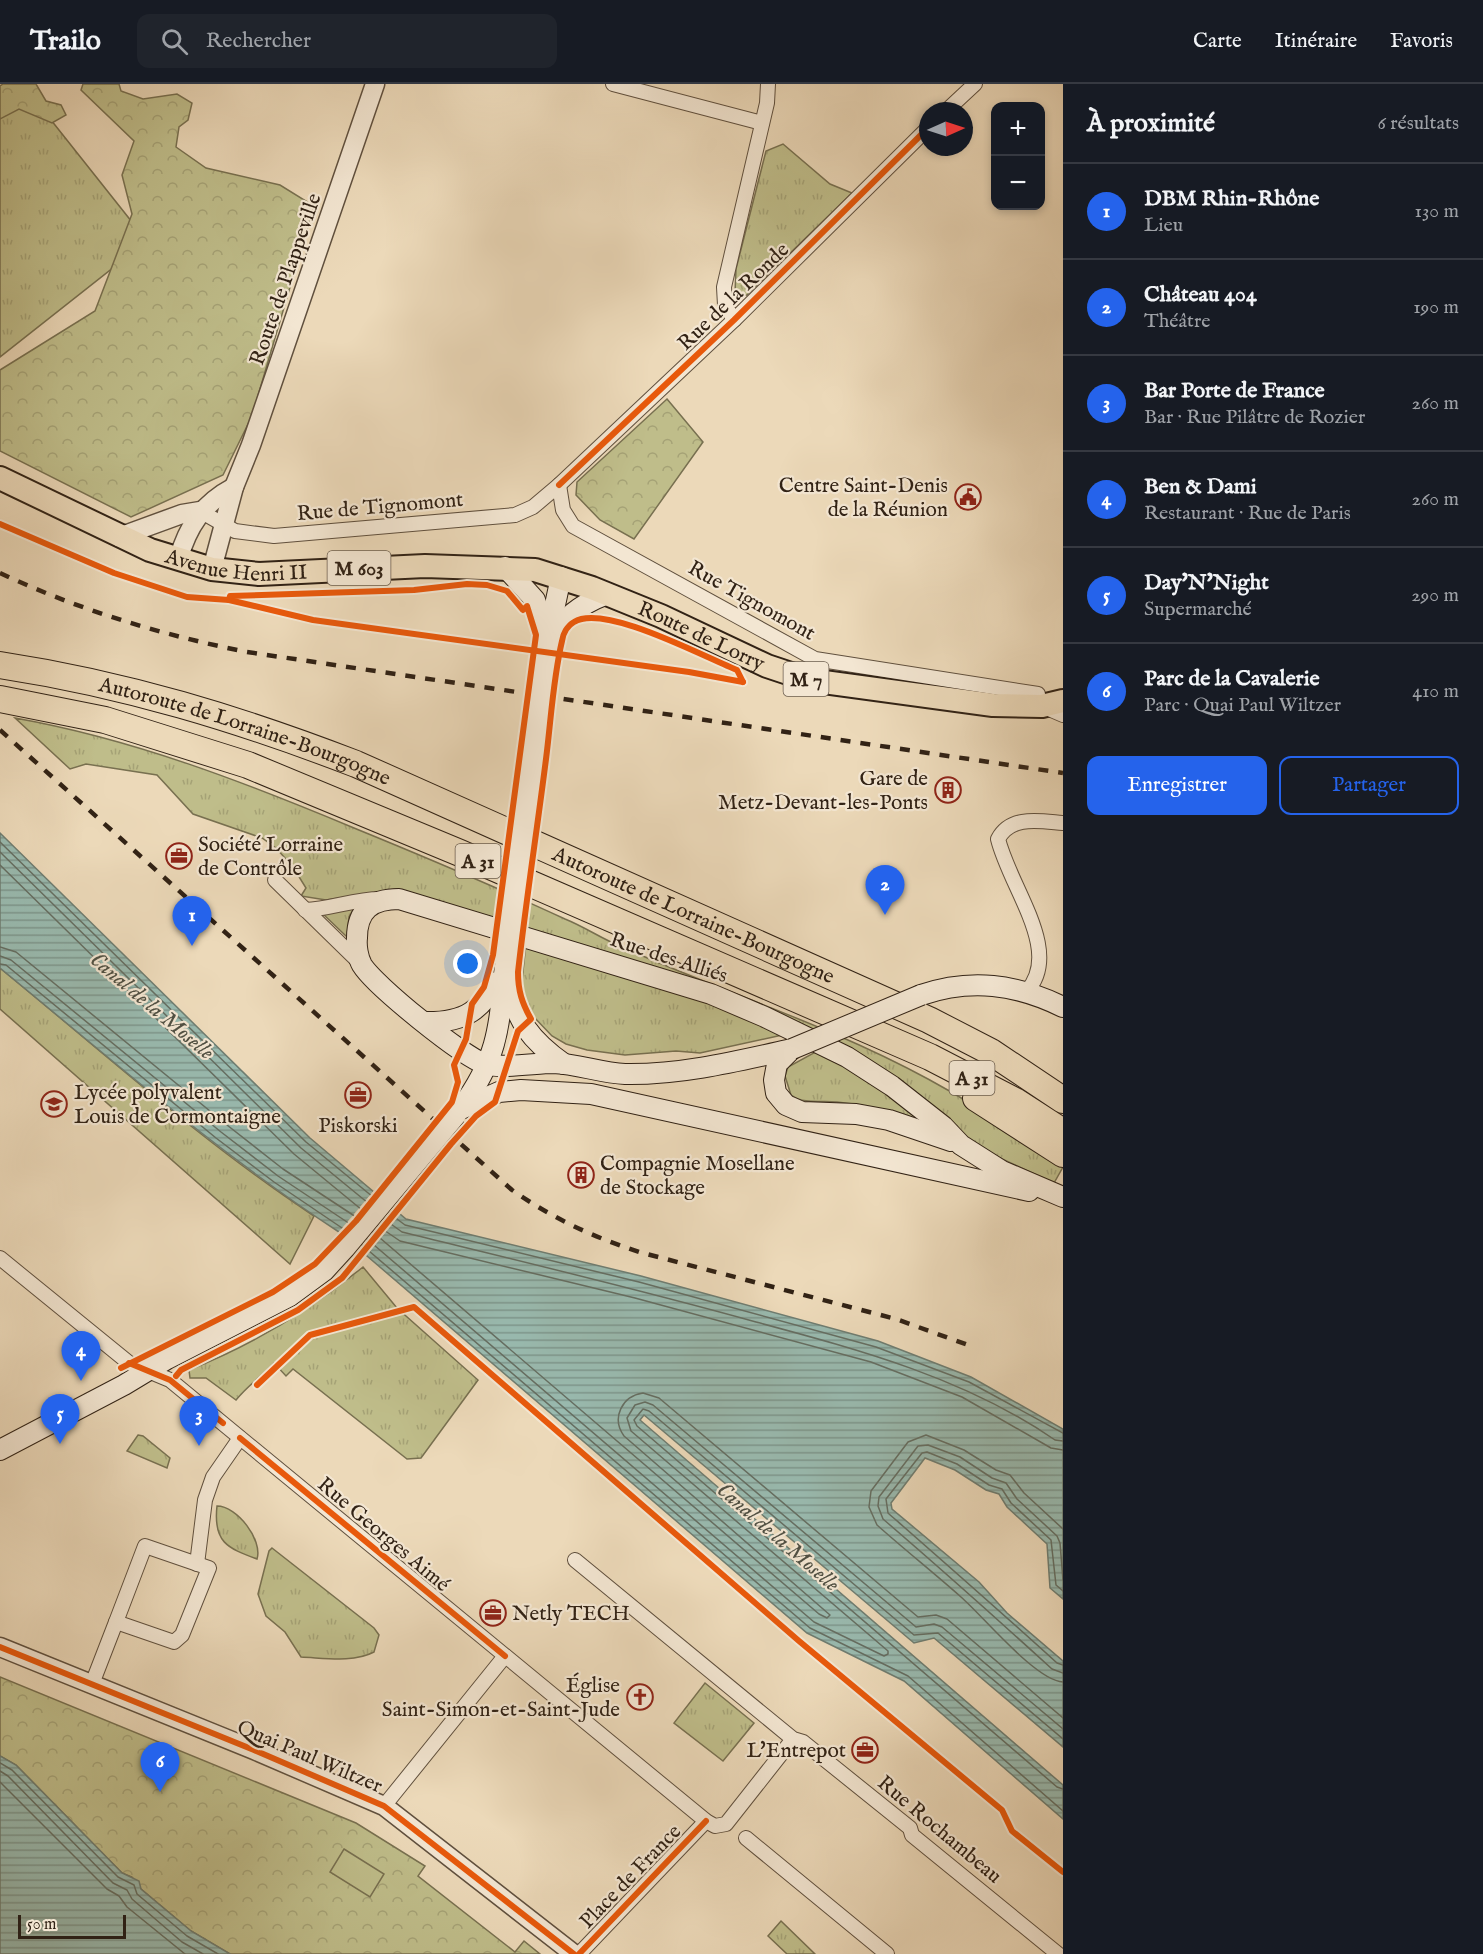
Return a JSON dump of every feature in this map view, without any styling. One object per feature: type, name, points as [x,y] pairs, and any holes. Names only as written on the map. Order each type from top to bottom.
[{"type":"highway","name":"Autoroute de Lorraine-Bourgogne","points":[[0,665],[104,683],[182,703],[259,727],[356,764],[929,1020],[992,1052],[1063,1100]]},
{"type":"highway","name":"Autoroute de Lorraine-Bourgogne","points":[[10,701],[105,720],[248,765],[460,853],[876,1033],[975,1080],[1063,1132]]},
{"type":"highway","points":[[876,1033],[899,1055],[942,1077],[1063,1154]]},
{"type":"main road","name":"Avenue Henri II","points":[[0,478],[119,537],[178,560],[212,568],[259,574],[388,566],[505,567],[561,577]]},
{"type":"main road","points":[[505,567],[535,600],[548,641]]},
{"type":"main road","name":"Route de Lorry","points":[[561,577],[661,616],[767,666],[809,680],[993,705],[1041,701],[1063,685]]},
{"type":"main road","points":[[0,1450],[290,1296],[324,1271],[459,1112],[488,1065],[500,1022],[504,974],[550,619],[561,577]]},
{"type":"main road","points":[[548,641],[564,619],[579,607],[605,595]]},
{"type":"main road","points":[[385,899],[372,904],[363,912],[357,925],[357,945],[362,965],[451,1046],[488,1065],[564,1064],[604,1073],[650,1073],[737,1061],[792,1049],[921,995],[951,986],[998,985],[1027,991],[1063,1007]]},
{"type":"main road","name":"Rue des Alliés","points":[[385,899],[415,902],[711,994],[848,1057],[892,1086],[943,1126],[960,1145],[1002,1170],[1060,1196]]},
{"type":"main road","points":[[424,1022],[439,1022],[471,1014],[484,1003],[504,974]]},
{"type":"main road","points":[[504,974],[512,1002],[530,1036],[564,1064]]},
{"type":"main road","points":[[792,1049],[777,1064],[774,1080],[776,1093],[786,1105],[802,1112],[856,1114],[889,1119],[960,1145]]},
{"type":"main road","name":"Rue des Alliés","points":[[459,1112],[499,1092],[521,1090],[591,1094],[1015,1189],[1060,1196]]},
{"type":"street","name":"Route de Plappeville","points":[[212,568],[234,487],[251,445],[375,84]]},
{"type":"street","points":[[613,84],[762,123]]},
{"type":"street","points":[[734,320],[725,305],[724,287],[762,123],[768,84]]},
{"type":"street","points":[[956,102],[975,84]]},
{"type":"street","name":"Rue de la Ronde","points":[[559,485],[734,320],[919,137]]},
{"type":"street","name":"Rue de Tignomont","points":[[200,511],[225,527],[274,536],[515,515],[532,507],[559,485]]},
{"type":"street","name":"Rue Tignomont","points":[[559,485],[563,510],[573,526],[814,659],[1041,701],[1063,715]]},
{"type":"street","points":[[178,560],[188,533],[200,511],[218,495],[234,487]]},
{"type":"street","points":[[119,537],[182,514],[200,511]]},
{"type":"street","points":[[1040,902],[1005,858],[998,839],[1003,828],[1015,823],[1034,820],[1063,823]]},
{"type":"street","points":[[275,880],[362,965]]},
{"type":"street","points":[[305,910],[320,909],[359,899],[385,899]]},
{"type":"street","points":[[1027,991],[1048,981]]},
{"type":"street","name":"Rue Georges Aimé","points":[[0,1258],[121,1357],[170,1380],[505,1656]]},
{"type":"street","points":[[197,1564],[207,1493],[213,1477],[240,1438]]},
{"type":"street","points":[[92,1684],[145,1546],[209,1568],[179,1640],[168,1641],[116,1622]]},
{"type":"street","name":"Rue Rochambeau","points":[[575,1560],[793,1739],[803,1742],[909,1828],[912,1835],[1049,1951]]},
{"type":"street","name":"Quai Paul Wiltzer","points":[[0,1647],[384,1806],[574,1954]]},
{"type":"street","points":[[384,1806],[505,1656]]},
{"type":"street","name":"Place de France","points":[[505,1656],[706,1821],[579,1954]]},
{"type":"street","points":[[706,1821],[715,1826],[726,1824],[793,1739]]},
{"type":"street","points":[[746,1838],[887,1954]]},
{"type":"green space","points":[[3,84],[36,84],[46,101],[61,105],[66,115],[52,123],[19,109],[0,119],[0,86]]},
{"type":"green space","points":[[83,84],[119,84],[121,91],[143,99],[177,94],[192,103],[188,120],[179,127],[176,147],[206,168],[280,185],[314,206],[252,416],[223,475],[131,517],[0,451],[0,370],[95,311],[132,214],[122,175],[134,141],[81,90]]},
{"type":"green space","points":[[28,91],[147,241],[0,357],[0,113]]},
{"type":"green space","points":[[783,144],[830,184],[852,193],[747,295],[738,296],[735,293],[736,269],[766,151]]},
{"type":"green space","points":[[667,399],[703,442],[634,539],[600,520],[576,495],[577,482]]},
{"type":"green space","points":[[15,718],[102,738],[188,764],[271,794],[460,872],[572,922],[615,944],[815,1026],[891,1060],[980,1110],[1063,1167],[1054,1183],[987,1152],[877,1070],[531,932],[397,889],[326,900],[301,896],[306,888],[293,867],[276,848],[262,838],[193,814],[157,775],[86,764],[70,769]]},
{"type":"green space","points":[[355,906],[349,917],[347,937],[323,914]]},
{"type":"green space","points":[[526,943],[711,1002],[787,1034],[700,1053],[676,1051],[625,1055],[587,1050],[566,1044],[552,1036],[532,1015],[521,990]]},
{"type":"green space","points":[[0,968],[193,1128],[314,1216],[290,1264],[0,1009]]},
{"type":"green space","points":[[819,1050],[888,1095],[932,1128],[898,1114],[874,1108],[837,1102],[807,1101],[791,1095],[785,1076],[788,1067]]},
{"type":"green space","points":[[363,1267],[397,1308],[478,1380],[421,1458],[407,1459],[293,1369],[286,1376],[274,1363],[236,1400],[206,1378],[190,1378],[189,1370],[235,1350],[280,1325]]},
{"type":"green space","points":[[138,1435],[143,1436],[170,1458],[167,1468],[127,1451]]},
{"type":"green space","points":[[217,1506],[225,1507],[233,1512],[247,1525],[256,1543],[257,1559],[224,1542],[217,1528]]},
{"type":"green space","points":[[272,1548],[374,1628],[379,1635],[374,1652],[348,1659],[301,1657],[285,1632],[266,1616],[258,1594],[269,1551]]},
{"type":"green space","points":[[0,1677],[356,1823],[425,1866],[418,1876],[515,1952],[524,1941],[540,1954],[230,1954],[191,1931],[141,1889],[132,1877],[122,1873],[16,1765],[0,1756]]},
{"type":"green space","points":[[705,1683],[754,1723],[723,1761],[674,1723]]},
{"type":"green space","points":[[344,1849],[384,1874],[370,1897],[330,1872]]},
{"type":"green space","points":[[781,1921],[815,1954],[787,1954],[768,1936]]},
{"type":"water","name":"Canal de la Moselle","points":[[0,833],[310,1138],[406,1219],[641,1276],[878,1341],[971,1377],[1063,1429],[1063,1599],[1050,1588],[1047,1544],[1007,1507],[999,1494],[986,1490],[955,1470],[925,1458],[891,1503],[892,1509],[979,1582],[1007,1613],[1063,1661],[1063,1747],[934,1638],[914,1643],[644,1415],[640,1420],[1063,1785],[1063,1819],[904,1681],[807,1633],[339,1232],[208,1138],[0,968]]},
{"type":"water","points":[[0,1756],[16,1765],[122,1873],[139,1881],[141,1889],[191,1931],[230,1954],[0,1954]]},
{"type":"pier","points":[[376,1188],[401,1212],[364,1258],[337,1234]]},
{"type":"railway","points":[[0,573],[60,599],[121,620],[184,638],[247,652],[1063,773]]},
{"type":"railway","points":[[0,730],[512,1190],[543,1210],[573,1226],[639,1252],[896,1319],[968,1345]]},
{"type":"cycle path","points":[[559,485],[734,320],[919,137]]},
{"type":"cycle path","points":[[0,524],[114,573],[187,597],[229,600],[313,620],[689,672],[743,682]]},
{"type":"cycle path","points":[[121,1368],[273,1292],[315,1264],[356,1221],[452,1102],[458,1082],[454,1065],[466,1039],[472,1004],[484,987],[493,955],[536,635],[527,606],[523,610],[507,591],[487,585],[467,584],[414,590],[230,596],[229,600]]},
{"type":"cycle path","points":[[176,1376],[181,1370],[298,1310],[342,1278],[451,1144],[476,1116],[495,1102],[518,1031],[531,1019],[521,997],[518,972],[556,670],[567,628],[574,622],[588,618],[630,625],[737,670],[743,682]]},
{"type":"cycle path","points":[[257,1385],[310,1335],[414,1307],[799,1641],[1002,1810],[1012,1831],[1063,1872]]},
{"type":"cycle path","points":[[129,1363],[170,1380],[223,1423]]},
{"type":"cycle path","points":[[240,1438],[505,1656]]},
{"type":"cycle path","points":[[0,1647],[254,1750],[384,1806],[574,1954]]},
{"type":"cycle path","points":[[579,1954],[706,1821]]},
{"type":"place","name":"Centre Saint-Denis de la Réunion","points":[[968,497]]},
{"type":"place","name":"Gare de Metz-Devant-les-Ponts","points":[[948,790]]},
{"type":"place","name":"Société Lorraine de Contrôle","points":[[179,856]]},
{"type":"place","name":"Château 404","points":[[885,915]]},
{"type":"place","name":"DBM Rhin-Rhône","points":[[192,946]]},
{"type":"place","name":"Piskorski","points":[[358,1095]]},
{"type":"place","name":"Lycée polyvalent Louis de Cormontaigne","points":[[54,1104]]},
{"type":"place","name":"Compagnie Mosellane de Stockage","points":[[581,1175]]},
{"type":"place","name":"Ben & Dami","points":[[81,1381]]},
{"type":"place","name":"Day'N'Night","points":[[60,1444]]},
{"type":"place","name":"Bar Porte de France","points":[[199,1446]]},
{"type":"place","name":"Netly TECH","points":[[493,1613]]},
{"type":"place","name":"Église Saint-Simon-et-Saint-Jude","points":[[640,1697]]},
{"type":"place","name":"L'Entrepot","points":[[865,1750]]},
{"type":"place","name":"Parc de la Cavalerie","points":[[160,1792]]}]
